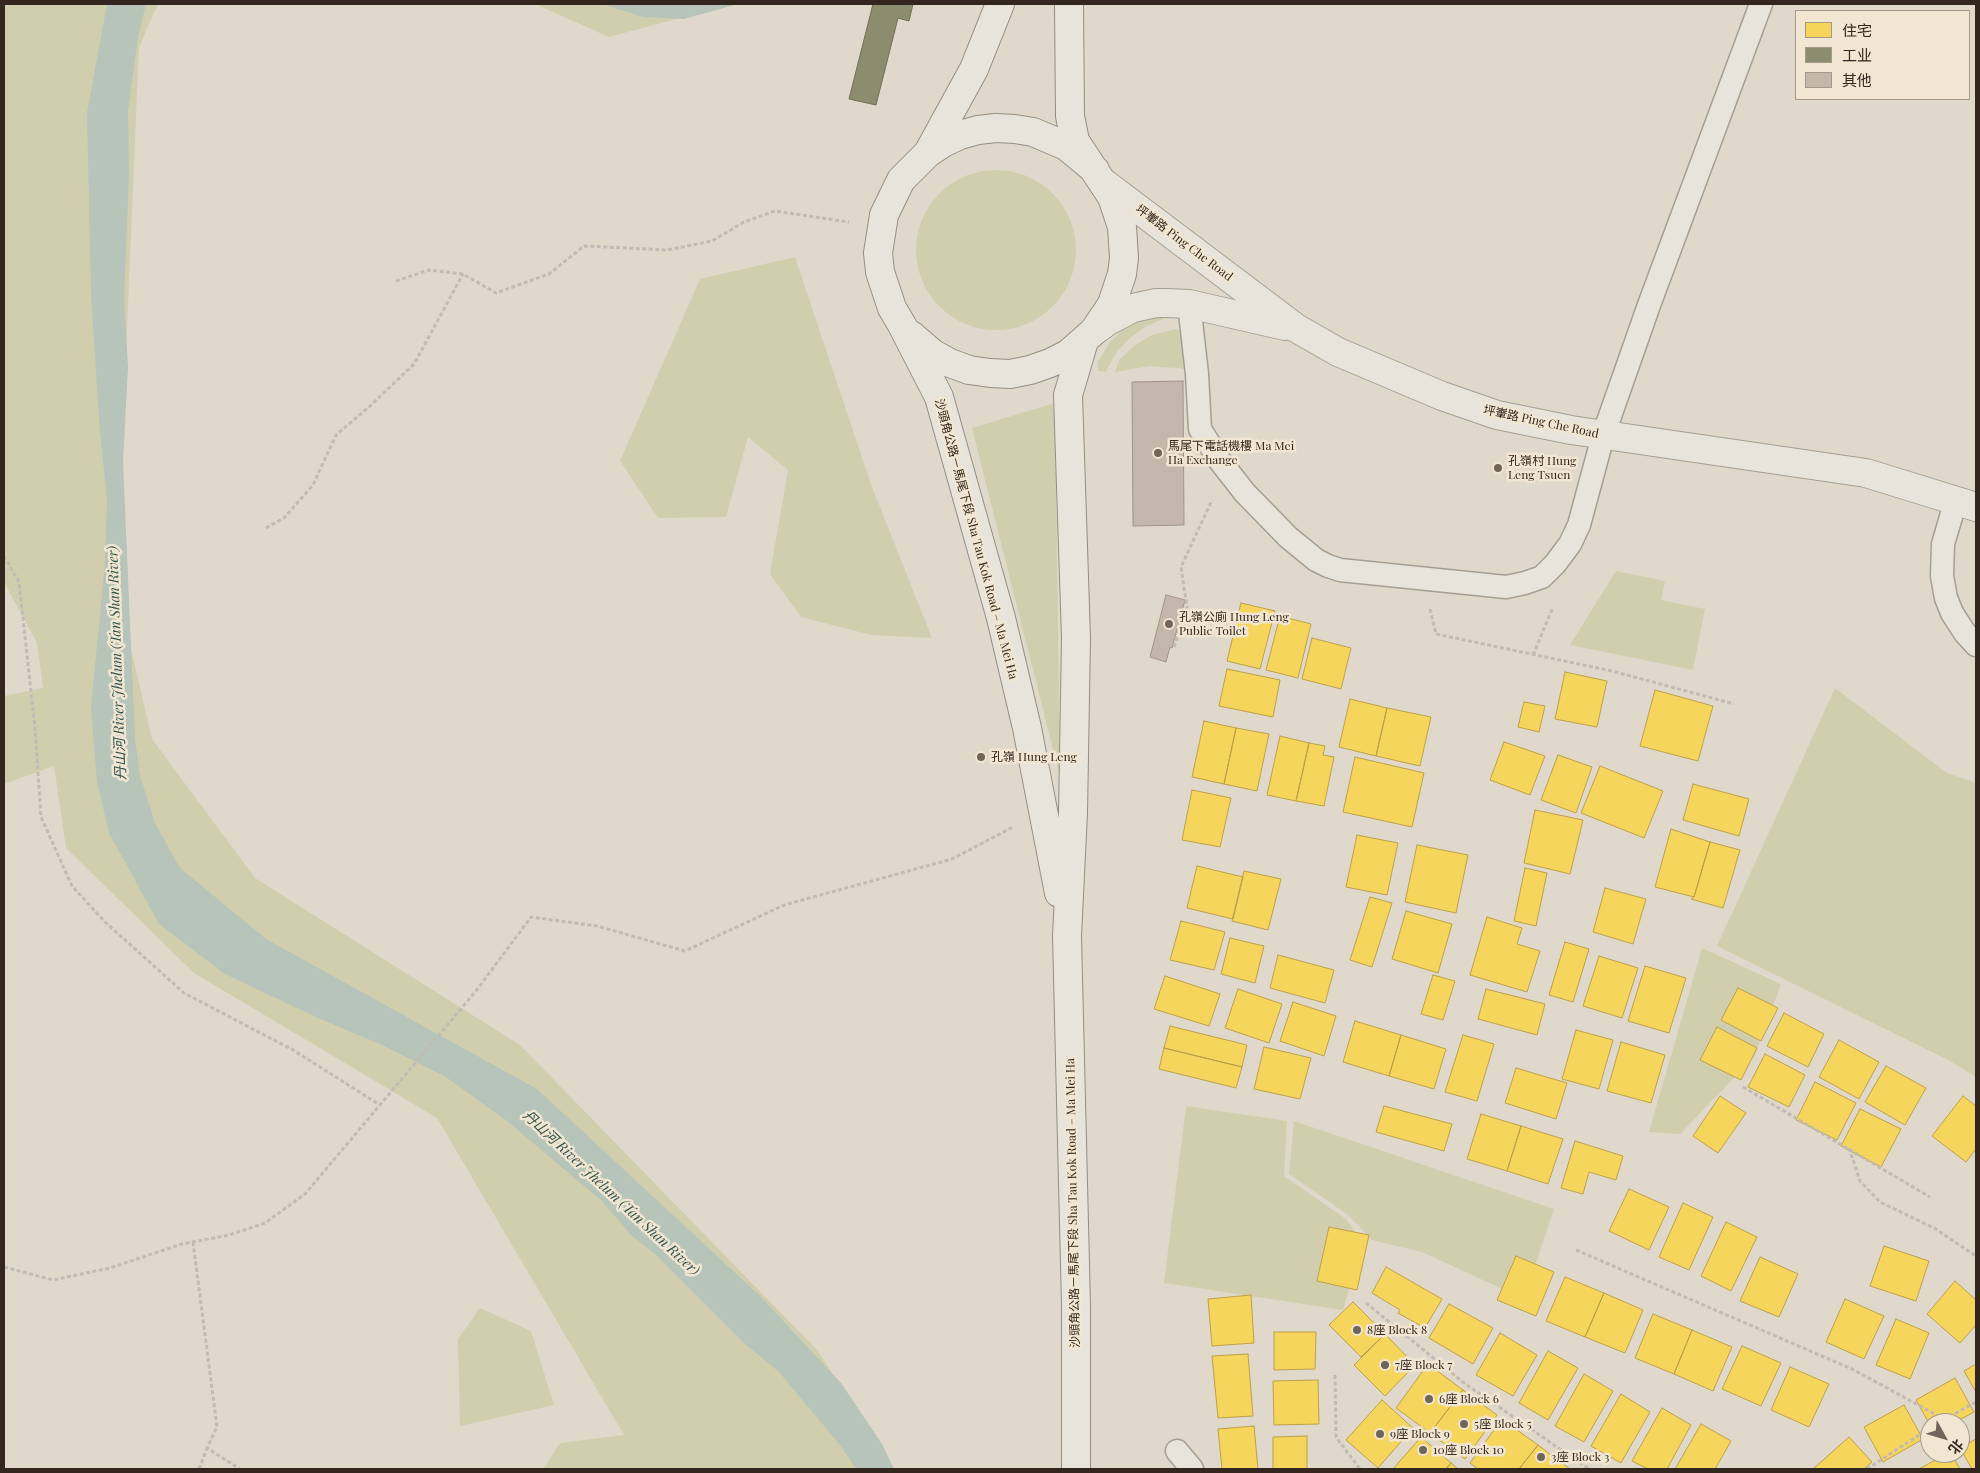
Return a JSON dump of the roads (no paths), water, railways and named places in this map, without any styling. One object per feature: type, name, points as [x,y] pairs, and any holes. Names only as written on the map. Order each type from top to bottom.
[{"type":"main road","name":"沙頭角公路－馬尾下段 Sha Tau Kok Road – Ma Mei Ha","points":[[928,153],[974,70],[1000,4]]},
{"type":"main road","name":"沙頭角公路－馬尾下段 Sha Tau Kok Road – Ma Mei Ha","points":[[902,324],[915,340],[932,353],[950,363],[969,370],[1010,374],[1037,368],[1068,354],[1089,336],[1112,304],[1122,274],[1124,258],[1122,227],[1118,211],[1076,141],[1070,116],[1069,4]]},
{"type":"main road","name":"沙頭角公路－馬尾下段 Sha Tau Kok Road – Ma Mei Ha","points":[[1067,936],[1027,728],[1001,618],[939,397],[892,308],[880,272],[878,253],[884,214],[901,180],[928,153],[943,143],[978,130],[1015,129],[1033,132],[1066,146],[1099,177]]},
{"type":"main road","name":"坪輋路 Ping Che Road","points":[[1099,177],[1296,328],[1338,352],[1442,396],[1498,415],[1604,436],[1866,473],[1966,504]]},
{"type":"main road","points":[[1089,336],[1108,321],[1133,308],[1156,303],[1189,304],[1296,328]]},
{"type":"main road","name":"沙頭角公路－馬尾下段 Sha Tau Kok Road – Ma Mei Ha","points":[[1076,1469],[1076,1306],[1067,936],[1073,813],[1076,638],[1068,394],[1089,336]]},
{"type":"lane","points":[[1189,304],[1197,374],[1200,429],[1226,470],[1245,493],[1288,537],[1321,564],[1340,570],[1506,587],[1542,577],[1549,572],[1570,544],[1579,525],[1604,436],[1761,4]]},
{"type":"lane","points":[[1966,504],[1943,544],[1942,576],[1946,598],[1952,613],[1965,633],[1976,645]]},
{"type":"lane","points":[[1177,1451],[1192,1469]]},
{"type":"water","name":"丹山河 River Jhelum (Tan Shan River)","points":[[107,4],[146,4],[138,37],[128,111],[129,175],[124,297],[128,367],[123,462],[135,739],[140,776],[155,823],[180,868],[266,939],[537,1089],[759,1295],[841,1383],[882,1444],[894,1469],[856,1469],[840,1445],[779,1372],[744,1343],[654,1253],[631,1235],[602,1201],[507,1121],[446,1077],[384,1046],[318,1018],[225,974],[159,924],[109,833],[97,782],[91,707],[105,563],[107,498],[100,433],[91,293],[87,113]]},
{"type":"water","points":[[602,4],[738,4],[684,19],[643,17]]},
{"type":"place","name":"馬尾下電話機樓 Ma Mei Ha Exchange","points":[[1158,453]]},
{"type":"place","name":"孔嶺村 Hung Leng Tsuen","points":[[1498,468]]},
{"type":"place","name":"孔嶺公廁 Hung Leng Public Toilet","points":[[1169,624]]},
{"type":"place","name":"孔嶺 Hung Leng","points":[[981,757]]},
{"type":"place","name":"8座 Block 8","points":[[1357,1330]]},
{"type":"place","name":"7座 Block 7","points":[[1385,1365]]},
{"type":"place","name":"6座 Block 6","points":[[1429,1399]]},
{"type":"place","name":"5座 Block 5","points":[[1464,1424]]},
{"type":"place","name":"9座 Block 9","points":[[1380,1434]]},
{"type":"place","name":"10座 Block 10","points":[[1423,1450]]},
{"type":"place","name":"3座 Block 3","points":[[1541,1457]]}]
